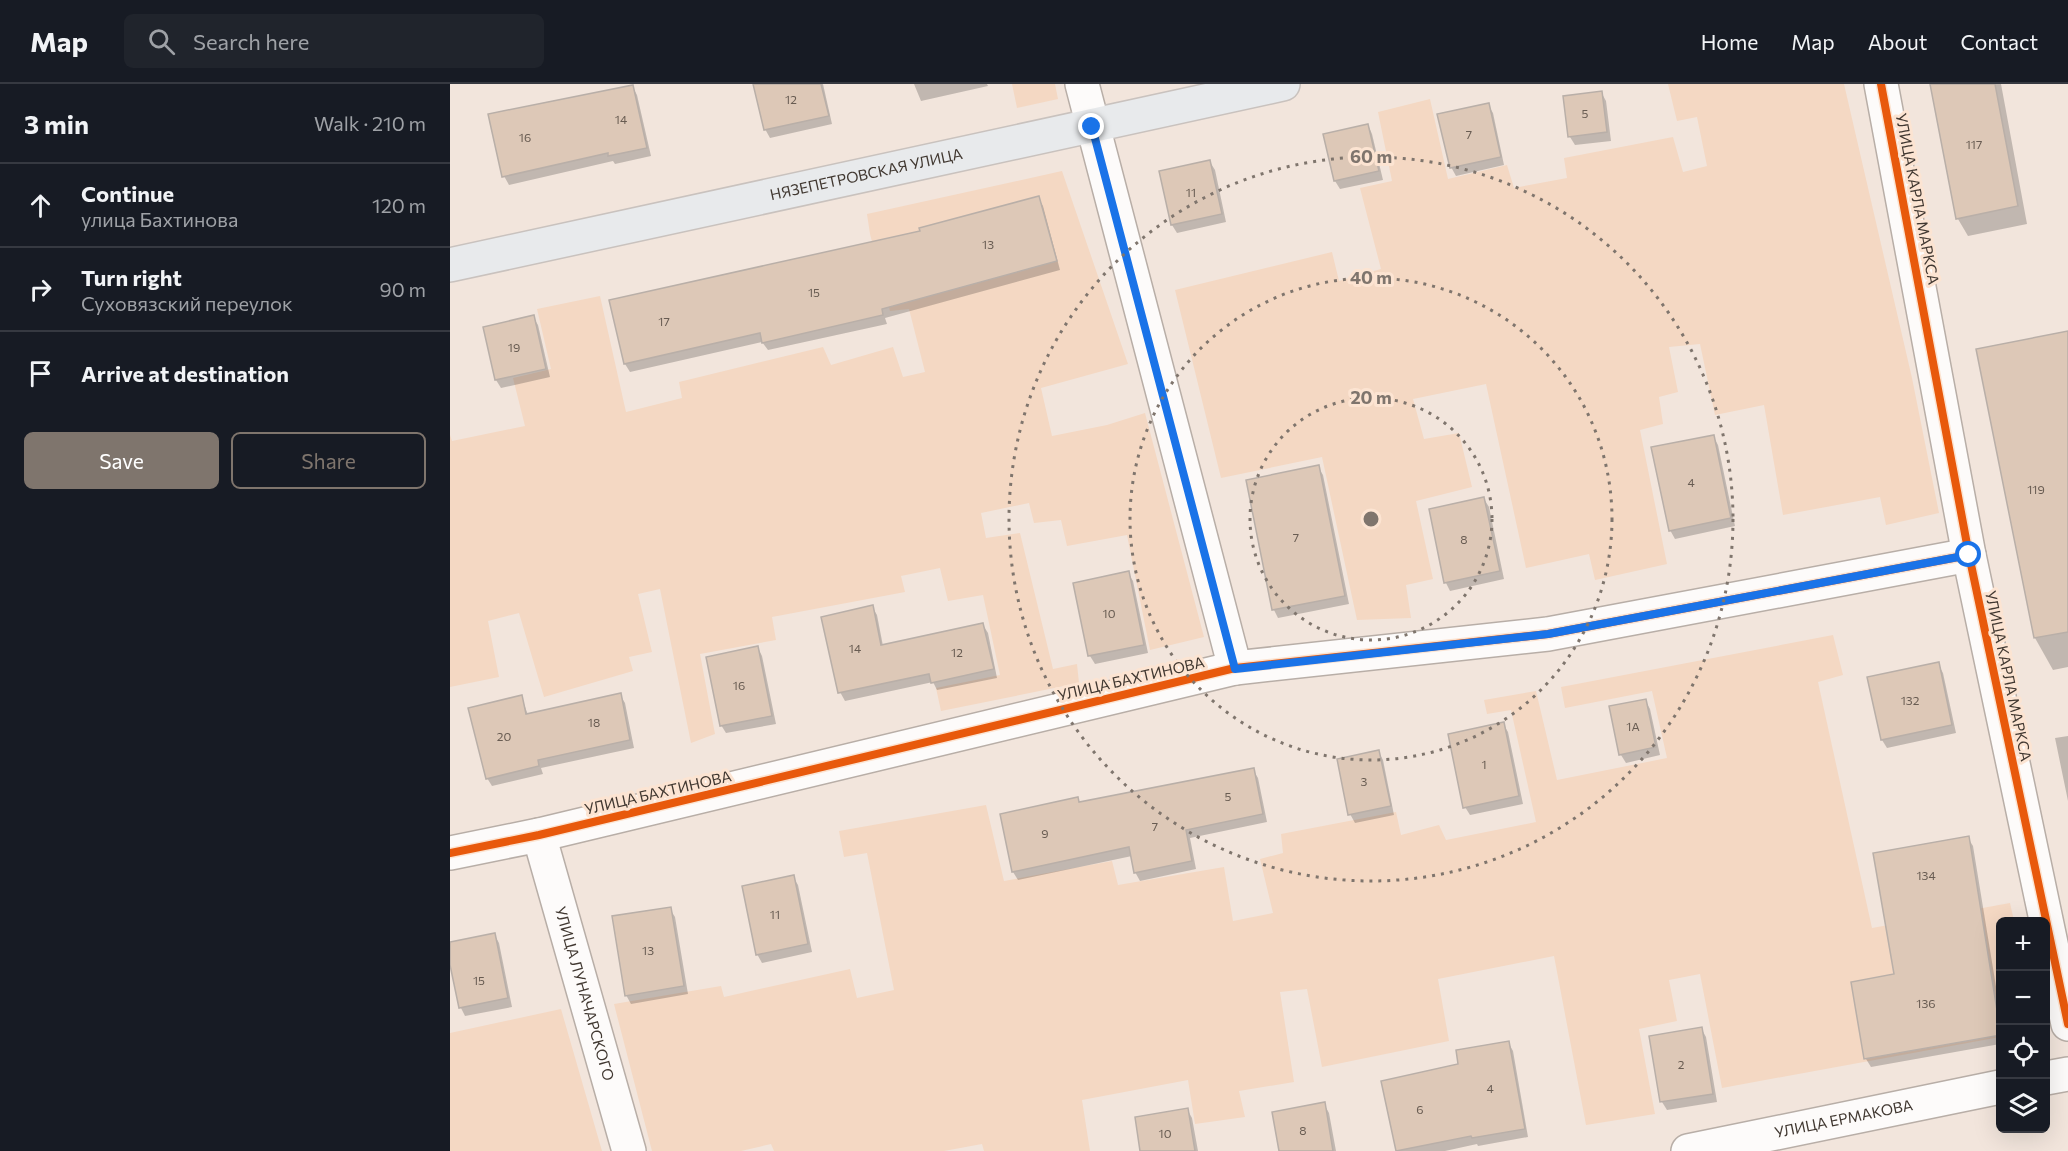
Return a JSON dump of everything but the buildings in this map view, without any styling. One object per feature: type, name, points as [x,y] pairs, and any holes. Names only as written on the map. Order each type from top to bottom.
[{"type":"main road","name":"НЯЗЕПЕТРОВСКАЯ УЛИЦА","points":[[450,265],[1283,84]]},
{"type":"street","points":[[1082,84],[1235,669]]},
{"type":"street","name":"УЛИЦА КАРЛА МАРКСА","points":[[1881,84],[1969,555],[2068,1024]]},
{"type":"street","name":"УЛИЦА БАХТИНОВА","points":[[450,853],[539,835],[1235,669],[1548,634],[1969,555]]},
{"type":"street","name":"УЛИЦА ЛУНАЧАРСКОГО","points":[[539,835],[629,1151]]},
{"type":"street","points":[[2050,1077],[2068,1074]]},
{"type":"street","name":"УЛИЦА ЕРМАКОВА","points":[[1688,1151],[1996,1088]]},
{"type":"shaded area","points":[[1012,84],[1055,84],[1058,99],[1017,108]]},
{"type":"shaded area","points":[[1668,84],[1844,84],[1912,378],[1939,513],[1886,525],[1880,497],[1783,515],[1764,405],[1715,415],[1700,344],[1669,347],[1678,392],[1659,397],[1663,424],[1640,430],[1667,564],[1595,580],[1589,554],[1526,568],[1486,384],[1413,399],[1424,439],[1459,433],[1472,487],[1416,501],[1433,579],[1406,585],[1411,618],[1357,620],[1322,457],[1221,478],[1175,290],[1332,252],[1339,281],[1381,269],[1360,188],[1392,181],[1378,112],[1430,99],[1448,179],[1507,165],[1514,188],[1567,178],[1564,158],[1673,137],[1683,172],[1707,166],[1697,117],[1677,121]]},
{"type":"shaded area","points":[[1062,171],[1128,364],[1041,388],[1052,436],[1107,425],[1145,413],[1204,637],[1150,650],[1127,535],[1067,546],[1061,520],[1034,523],[1029,503],[981,513],[986,538],[1020,533],[1053,669],[1077,664],[1079,683],[941,711],[936,688],[1000,675],[983,595],[948,601],[940,568],[901,576],[905,592],[772,617],[776,640],[700,654],[715,734],[691,743],[660,589],[638,594],[652,652],[629,657],[633,671],[544,697],[519,613],[488,621],[499,677],[450,687],[450,435],[452,441],[525,426],[513,378],[551,369],[537,309],[600,296],[626,412],[682,398],[679,382],[823,347],[831,365],[893,347],[903,377],[925,372],[909,309],[890,311],[867,214]]},
{"type":"shaded area","points":[[1833,635],[1843,675],[1818,682],[1872,928],[2010,903],[2013,917],[1996,917],[1996,1038],[1722,1088],[1700,974],[1669,980],[1677,1021],[1639,1029],[1655,1114],[1586,1125],[1554,956],[1438,979],[1449,1041],[1322,1067],[1307,989],[1280,992],[1294,1082],[1239,1091],[1245,1117],[1195,1124],[1188,1080],[1082,1100],[1090,1151],[984,1151],[982,1144],[944,1151],[774,1151],[771,1144],[741,1151],[652,1151],[614,1004],[721,986],[724,997],[850,969],[857,998],[894,990],[867,853],[844,857],[839,831],[986,805],[1004,881],[1112,861],[1118,885],[1224,867],[1233,921],[1273,913],[1260,859],[1283,853],[1281,834],[1396,812],[1401,835],[1439,825],[1446,840],[1536,822],[1511,710],[1487,714],[1484,700],[1536,691],[1557,780],[1667,758],[1652,691],[1565,708],[1561,687]]},
{"type":"shaded area","points":[[561,1009],[602,1151],[450,1151],[450,1033]]},
{"type":"cycle path","points":[[1881,84],[1969,555],[2068,1024]]},
{"type":"cycle path","points":[[450,853],[539,835],[1235,668],[1548,634],[1969,555]]},
{"type":"route","points":[[1092,127],[1235,669],[1548,634],[1969,555]]}]
